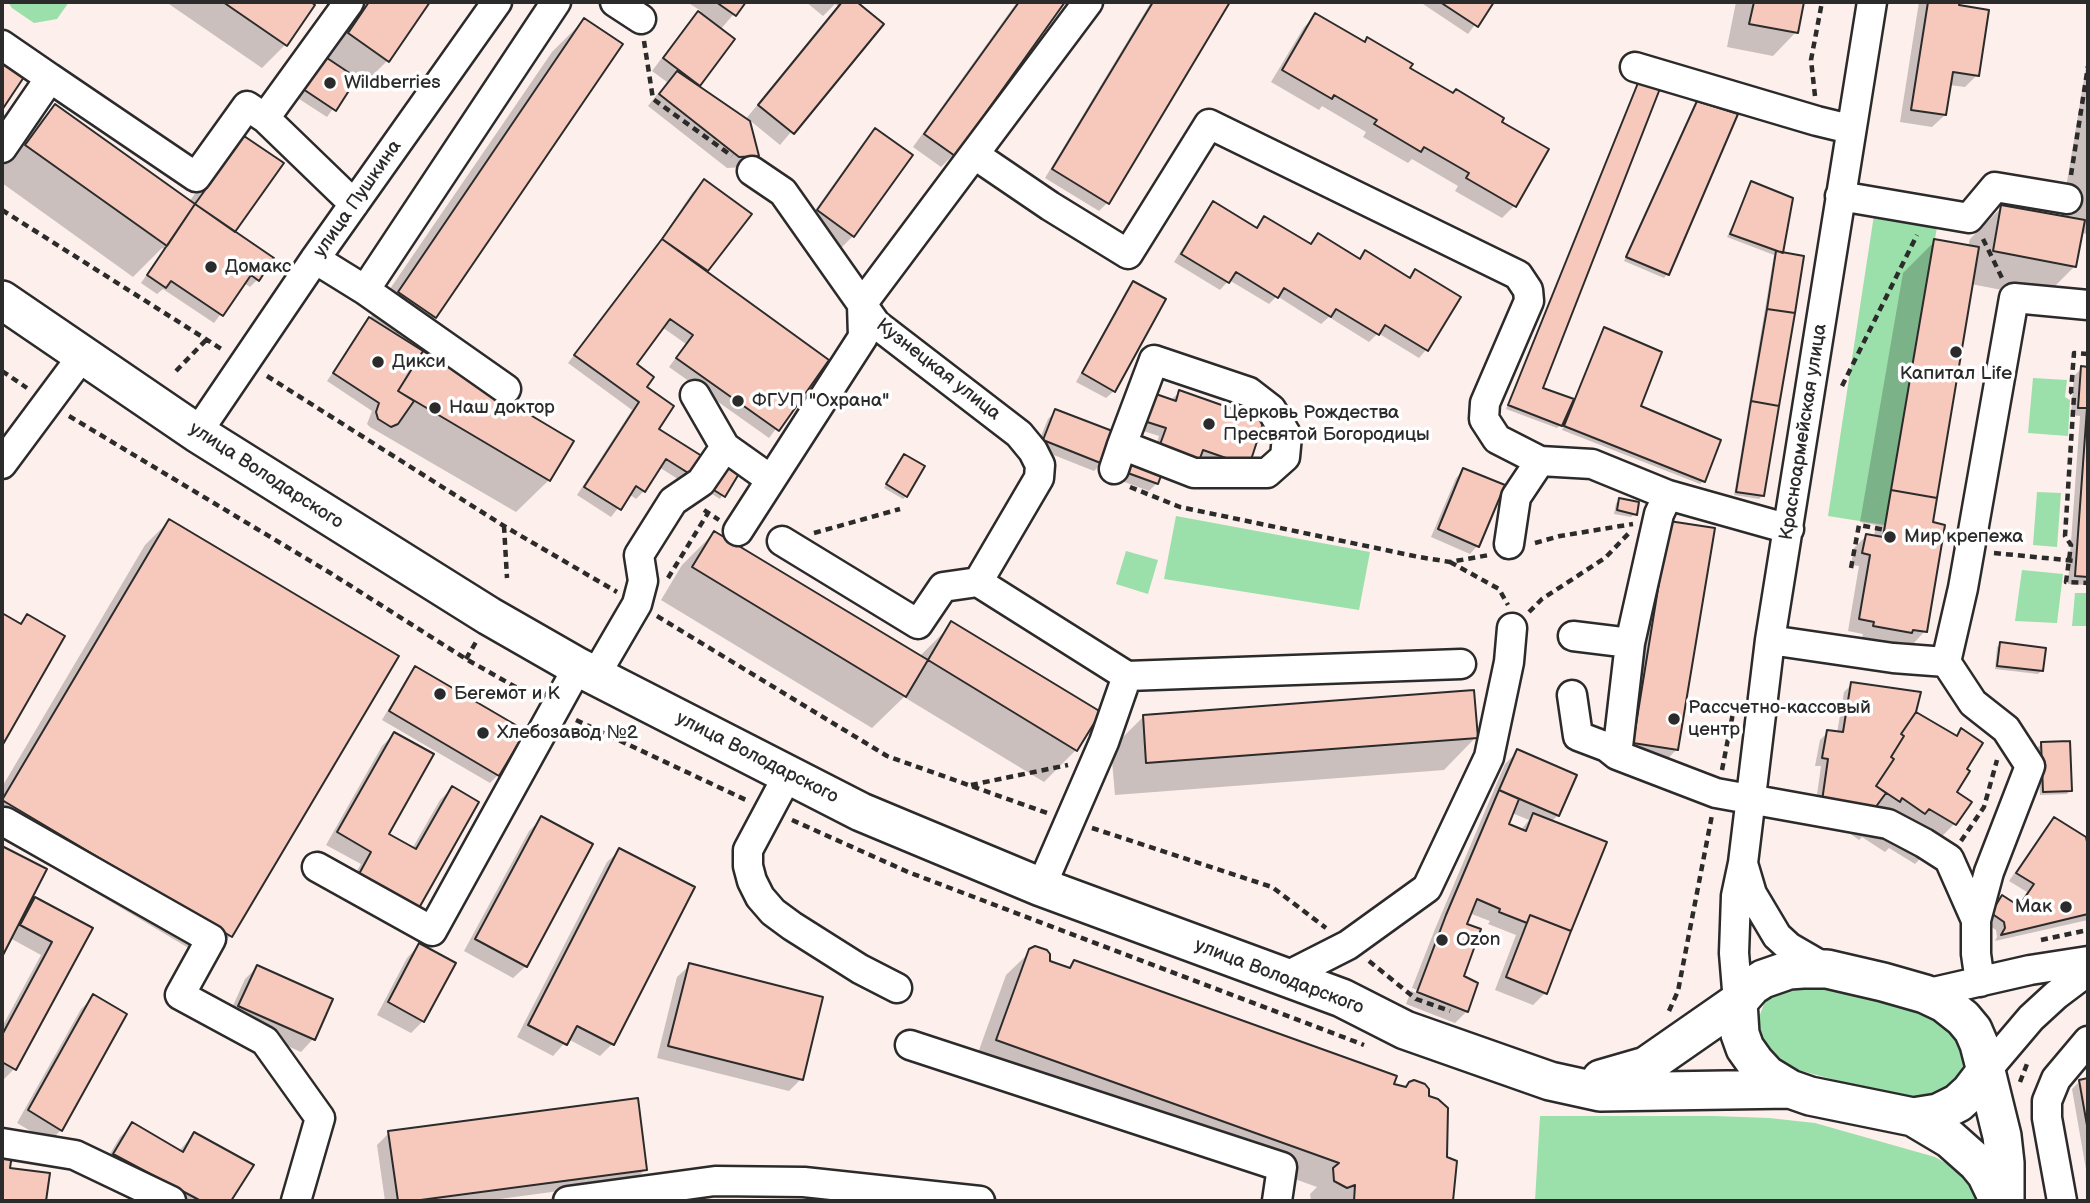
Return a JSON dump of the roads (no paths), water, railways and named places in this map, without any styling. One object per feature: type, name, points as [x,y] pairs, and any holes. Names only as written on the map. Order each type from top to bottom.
[{"type":"main road","name":"улица Володарского","points":[[2,300],[197,433],[437,584],[587,671],[861,812],[1041,887],[1342,998],[1405,1030],[1550,1081],[1600,1092],[1790,1089]]},
{"type":"main road","points":[[1577,1086],[1646,1066],[1738,1002],[1752,986],[1789,970],[1826,969],[1925,994],[1944,1003],[1964,1018],[1979,1044],[2002,1136],[2002,1201]]},
{"type":"main road","points":[[1738,1002],[1738,1018],[1745,1048],[1767,1075],[1790,1089],[1834,1102],[1913,1117],[1938,1113],[1958,1103],[1986,1071]]},
{"type":"main road","points":[[1913,1117],[1950,1139],[1977,1163],[2002,1201]]},
{"type":"street","points":[[265,118],[350,2]]},
{"type":"street","name":"улица Пушкина","points":[[197,433],[315,259],[497,2]]},
{"type":"street","points":[[365,290],[556,2]]},
{"type":"street","points":[[615,2],[641,19]]},
{"type":"street","points":[[738,531],[863,337],[862,304],[1088,2]]},
{"type":"street","name":"Красноармейская улица","points":[[1738,1002],[1733,923],[1743,863],[1770,640],[1872,2]]},
{"type":"street","points":[[2,45],[196,177],[247,106],[265,118],[354,204]]},
{"type":"street","points":[[1635,67],[1850,129]]},
{"type":"street","points":[[2,148],[50,78]]},
{"type":"street","points":[[975,155],[1128,254],[1209,124],[1518,275],[1528,290],[1529,301],[1485,402],[1484,419],[1497,439],[1541,461],[1592,464],[1668,495],[1789,529]]},
{"type":"street","name":"Кузнецкая улица","points":[[752,171],[783,192],[876,324],[1019,434],[1040,465],[1039,478],[978,582]]},
{"type":"street","points":[[1840,196],[1969,218],[1995,187],[2067,199]]},
{"type":"street","points":[[315,259],[365,290],[506,389]]},
{"type":"street","points":[[1980,982],[1976,954],[1976,920],[1989,872],[2030,766],[2006,729],[1973,703],[1945,662],[1969,550],[2014,299],[2088,305]]},
{"type":"street","points":[[2,464],[83,355]]},
{"type":"street","points":[[1154,360],[1248,392],[1271,409],[1287,436],[1284,457],[1267,473],[1194,473],[1122,467],[1154,360]]},
{"type":"street","points":[[695,395],[725,447],[770,479]]},
{"type":"street","points":[[317,867],[432,932],[587,671],[643,607],[639,555],[673,501],[701,482],[725,447]]},
{"type":"street","points":[[1510,548],[1516,498],[1541,461]]},
{"type":"street","points":[[1617,755],[1630,643],[1659,514],[1668,495]]},
{"type":"street","points":[[782,541],[918,624],[943,587],[978,582],[1128,676],[1461,664]]},
{"type":"street","points":[[1285,977],[1348,945],[1427,888],[1489,757],[1509,662],[1512,628]]},
{"type":"street","points":[[1573,636],[1630,643]]},
{"type":"street","points":[[1770,640],[1893,658],[1945,662]]},
{"type":"street","points":[[1041,887],[1104,742],[1128,676]]},
{"type":"street","points":[[1572,695],[1578,736],[1607,747],[1617,755],[1716,793],[1888,824],[1949,859],[1976,920]]},
{"type":"street","points":[[788,775],[748,850],[748,866],[760,897],[773,912],[792,926],[860,969],[897,988]]},
{"type":"street","points":[[5,822],[211,939],[180,995],[265,1041],[320,1118],[296,1201]]},
{"type":"street","points":[[1743,863],[1752,894],[1777,936],[1789,947],[1826,969]]},
{"type":"street","points":[[1925,994],[2088,961]]},
{"type":"street","points":[[1986,1071],[2031,1018],[2088,971]]},
{"type":"street","points":[[2062,1201],[2047,1101],[2056,1079],[2088,1041]]},
{"type":"street","points":[[910,1045],[1282,1167],[1277,1201]]},
{"type":"street","points":[[2,1143],[75,1154],[171,1201]]},
{"type":"street","points":[[568,1201],[715,1181],[804,1182],[980,1201]]},
{"type":"place","name":"Wildberries","points":[[330,83]]},
{"type":"place","name":"Домакс","points":[[211,267]]},
{"type":"place","name":"Капитал Life","points":[[1956,352]]},
{"type":"place","name":"Дикси","points":[[378,362]]},
{"type":"place","name":"ФГУП \"Охрана\"","points":[[738,401]]},
{"type":"place","name":"Наш доктор","points":[[435,408]]},
{"type":"place","name":"Церковь Рождества Пресвятой Богородицы","points":[[1209,424]]},
{"type":"place","name":"Мир крепежа","points":[[1890,537]]},
{"type":"place","name":"Бегемот и К","points":[[440,694]]},
{"type":"place","name":"Рассчетно-кассовый центр","points":[[1674,719]]},
{"type":"place","name":"Хлебозавод №2","points":[[483,733]]},
{"type":"place","name":"Мак","points":[[2066,907]]},
{"type":"place","name":"Ozon","points":[[1442,940]]}]
